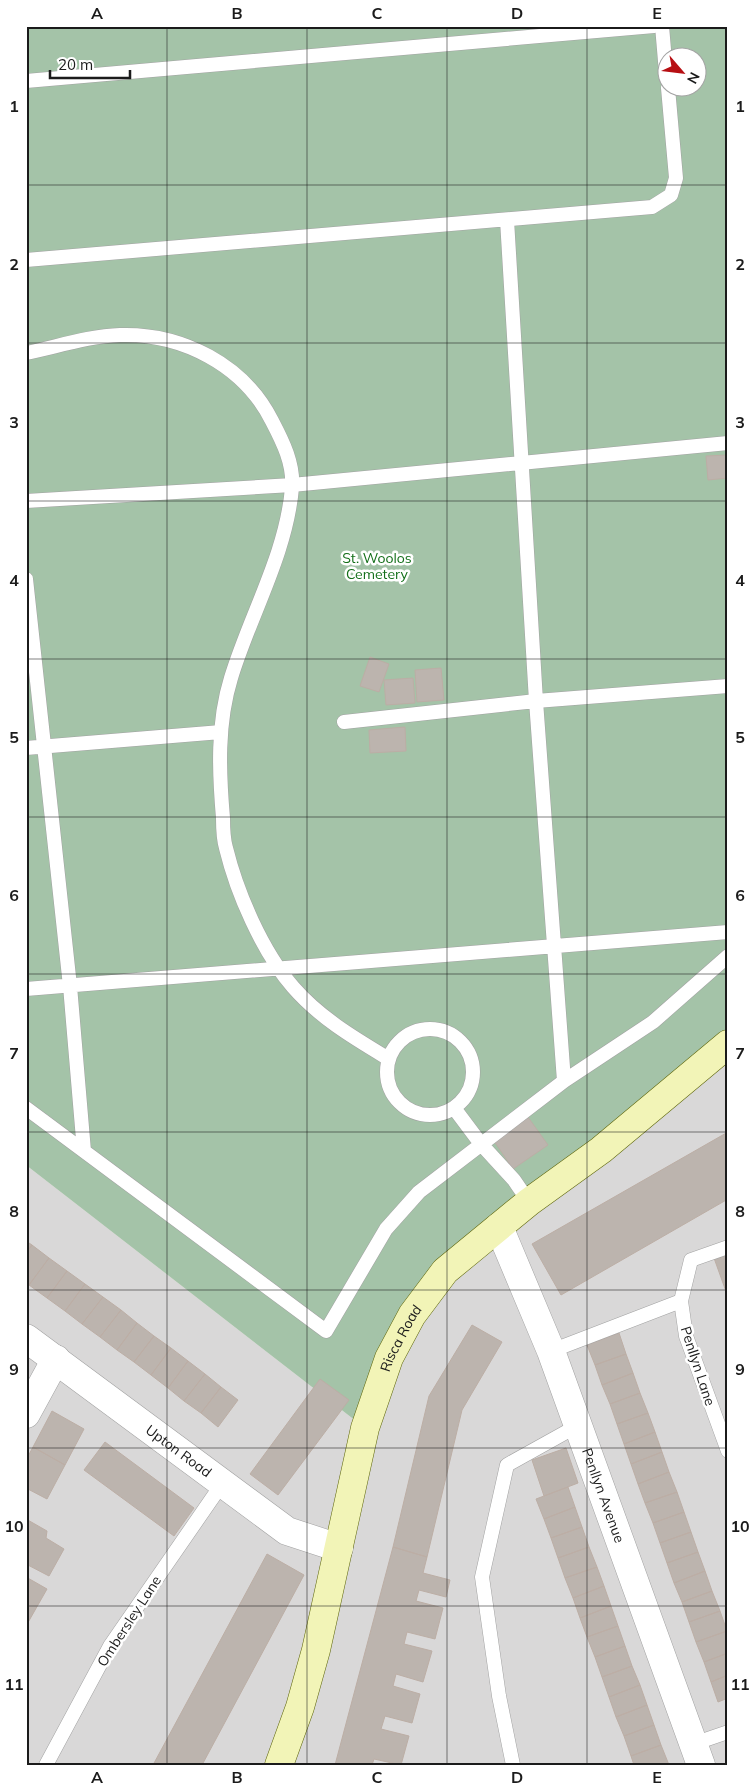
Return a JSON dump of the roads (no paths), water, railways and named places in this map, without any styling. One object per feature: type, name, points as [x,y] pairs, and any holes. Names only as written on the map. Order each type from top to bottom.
[{"type":"main road","name":"Risca Road","points":[[279,1765],[300,1707],[340,1548],[365,1428],[389,1358],[412,1315],[445,1271],[529,1202],[600,1150],[728,1044]]},
{"type":"street","name":"Penllyn Avenue","points":[[499,1227],[551,1351],[577,1426],[627,1556],[697,1754]]},
{"type":"street","name":"Upton Road","points":[[26,1338],[287,1532],[340,1548]]},
{"type":"street","points":[[26,1414],[56,1359]]},
{"type":"lane","points":[[26,81],[654,26]]},
{"type":"lane","points":[[662,26],[664,48]]},
{"type":"lane","points":[[26,260],[652,207],[670,195],[676,178],[669,98]]},
{"type":"lane","points":[[507,220],[536,701],[564,1081]]},
{"type":"lane","points":[[26,353],[119,335],[164,338],[211,356],[241,378],[266,408],[287,450],[292,486],[284,536],[230,680],[221,732],[220,790],[225,846],[244,903],[277,968],[321,1015],[388,1059]]},
{"type":"lane","points":[[26,501],[292,486],[728,443]]},
{"type":"lane","points":[[26,579],[70,986],[84,1152]]},
{"type":"lane","points":[[344,722],[536,701],[728,686]]},
{"type":"lane","points":[[26,748],[221,732]]},
{"type":"lane","points":[[26,989],[728,932]]},
{"type":"lane","points":[[26,1108],[326,1331],[386,1229],[419,1192],[564,1081],[653,1022],[728,956]]},
{"type":"lane","points":[[431,1028],[446,1032],[458,1040],[469,1054],[473,1069],[471,1084],[465,1097],[454,1108],[442,1113],[427,1115],[413,1112],[400,1104],[390,1089],[387,1074],[388,1059],[393,1049],[403,1038],[416,1030],[431,1028]]},
{"type":"lane","points":[[454,1108],[481,1144],[514,1180],[529,1202]]},
{"type":"lane","name":"Penllyn Lane","points":[[728,1247],[691,1260],[680,1301],[686,1336],[728,1451]]},
{"type":"lane","points":[[551,1351],[680,1301]]},
{"type":"lane","points":[[513,1765],[499,1696],[482,1578],[507,1465],[577,1426]]},
{"type":"lane","name":"Ombersley Lane","points":[[46,1765],[110,1646],[222,1484]]},
{"type":"lane","points":[[697,1754],[728,1732]]},
{"type":"park label","name":"St. Woolos Cemetery","points":[[377,566]]}]
